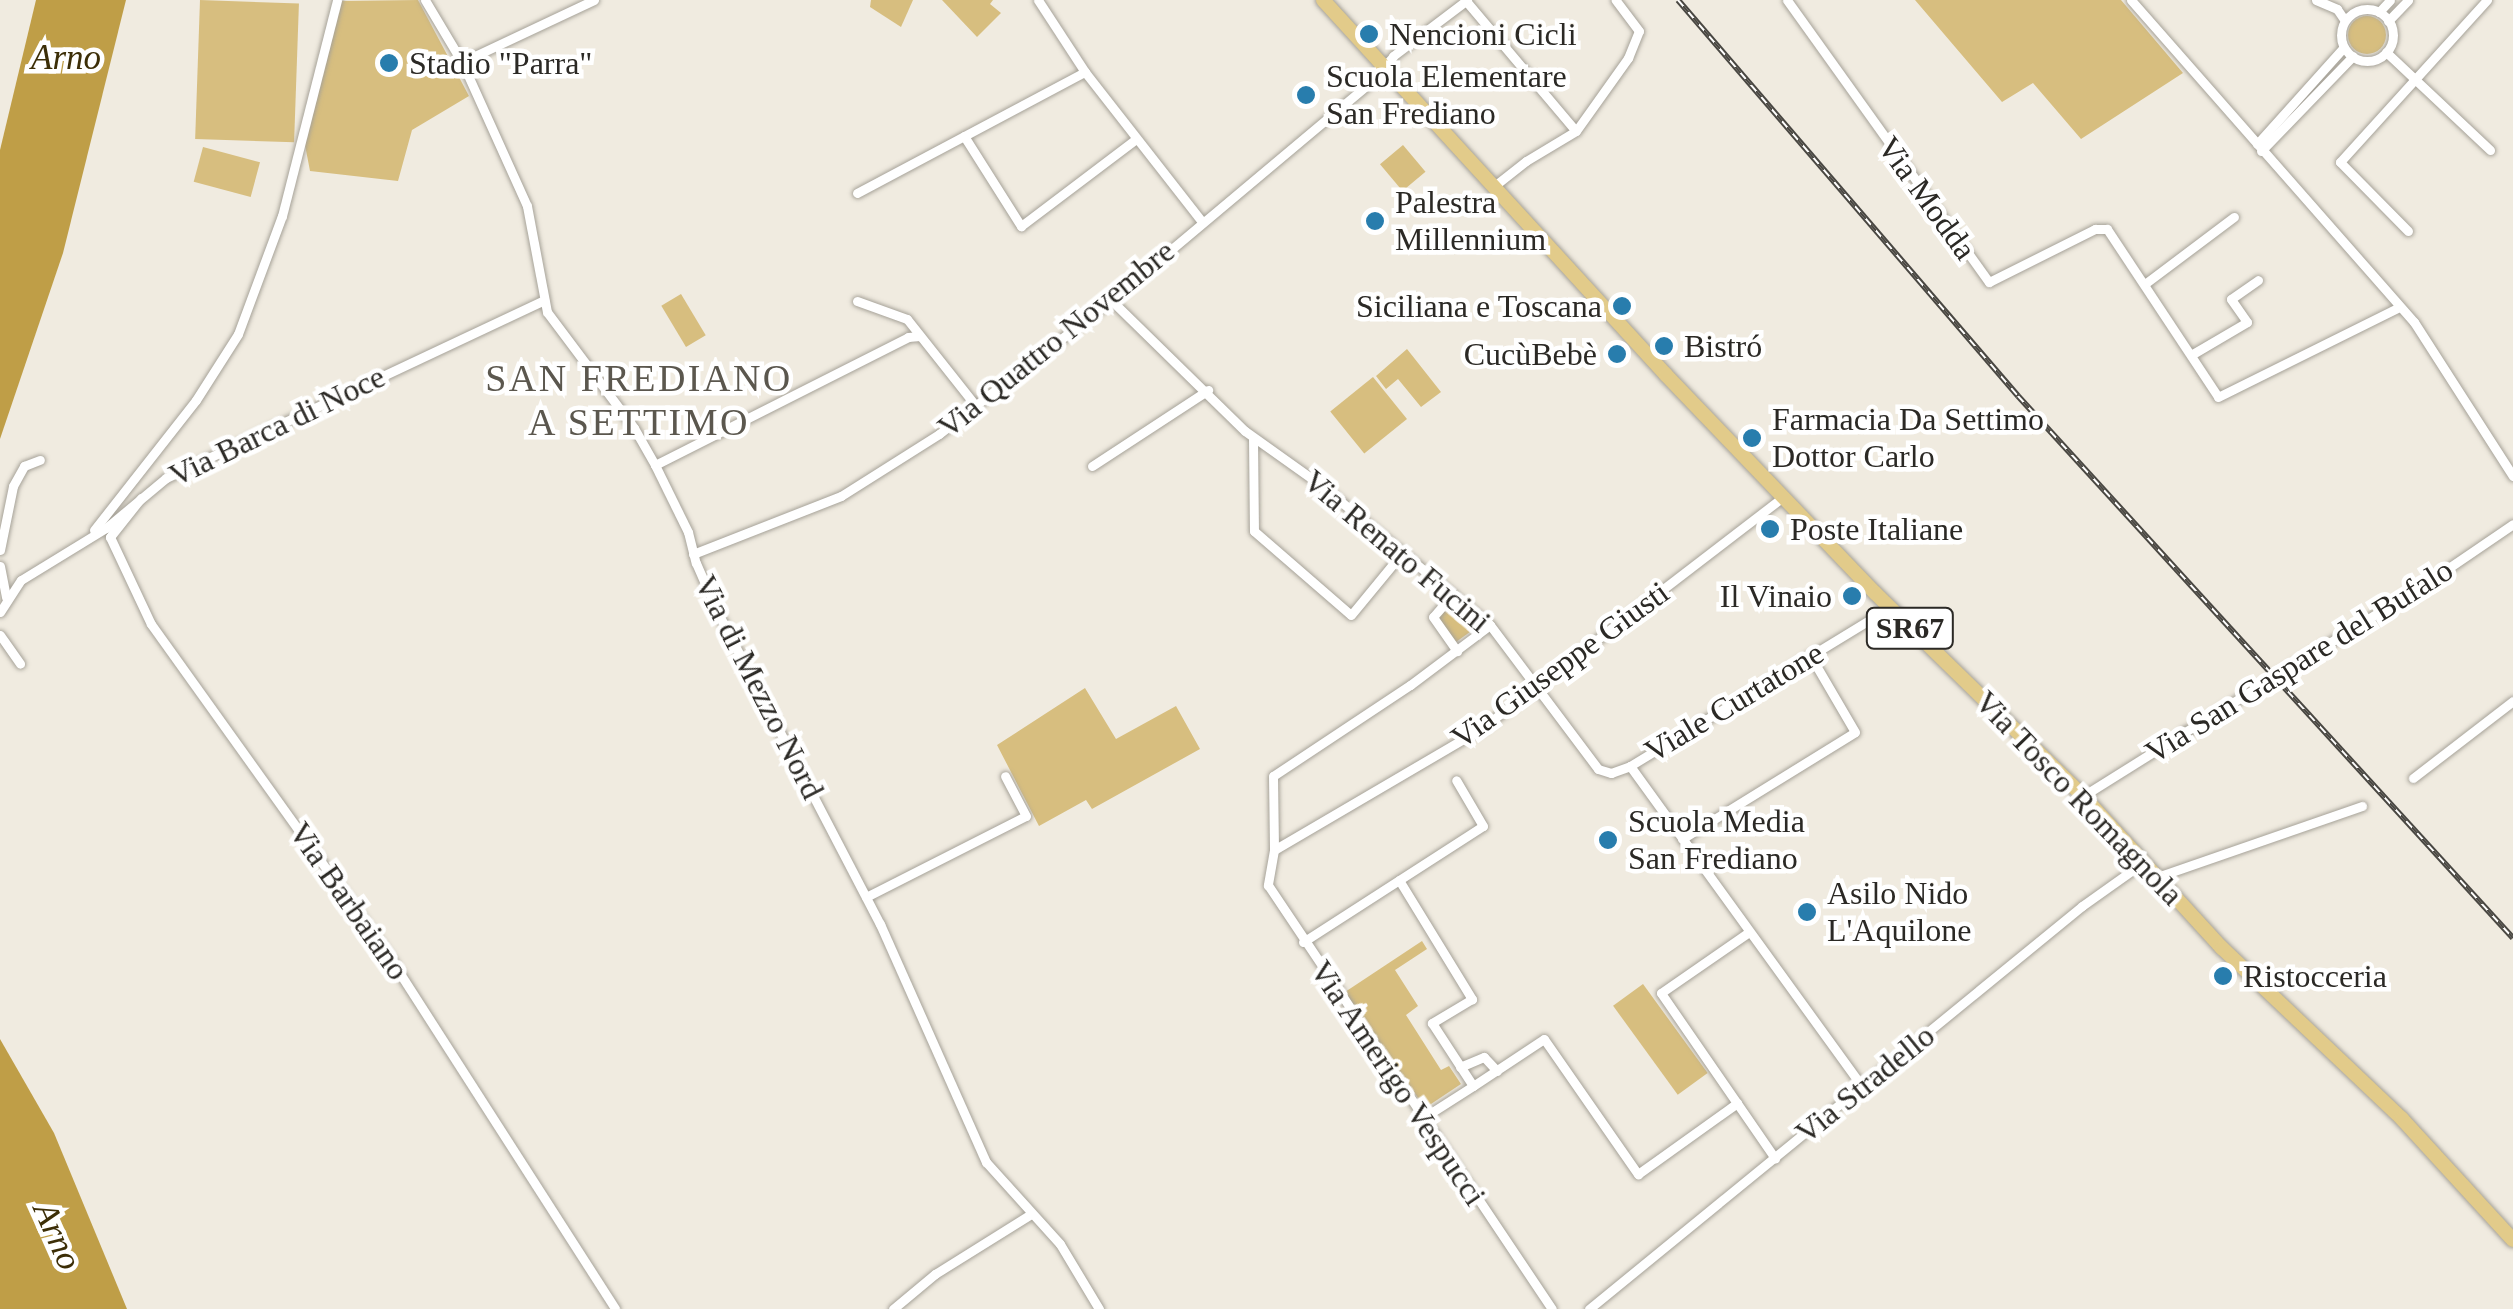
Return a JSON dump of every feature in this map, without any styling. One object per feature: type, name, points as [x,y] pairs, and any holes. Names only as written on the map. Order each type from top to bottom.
[{"type":"main road","name":"Via Tosco Romagnola","points":[[1323,0],[1783,497],[2082,796],[2232,958],[2402,1119],[2513,1240]]},
{"type":"street","points":[[94,530],[196,400],[246,316],[282,216],[337,0]]},
{"type":"street","name":"Via di Mezzo Nord","points":[[425,0],[462,62],[531,217],[544,300],[551,320],[628,420],[654,466],[688,532],[693,554],[750,677],[866,897],[982,1155],[1060,1244],[1099,1309]]},
{"type":"street","points":[[462,62],[594,0]]},
{"type":"street","points":[[1038,0],[1085,72],[1202,222]]},
{"type":"street","points":[[1466,0],[1576,131]]},
{"type":"street","name":"Via Quattro Novembre","points":[[693,554],[841,496],[899,462],[1111,300],[1344,105],[1383,66],[1466,0]]},
{"type":"street","points":[[1493,187],[1526,161],[1576,131],[1639,38],[1636,25],[1616,0]]},
{"type":"street","points":[[2130,0],[2430,344],[2513,476]]},
{"type":"street","points":[[2259,147],[2344,47],[2345,21],[2337,9],[2316,0]]},
{"type":"street","points":[[2379,12],[2390,0]]},
{"type":"street","points":[[2388,20],[2408,0]]},
{"type":"street","points":[[2408,231],[2340,162],[2488,0]]},
{"type":"street","name":"Via Modda","points":[[1792,2],[1989,282],[2104,228],[2146,283],[2218,397],[2399,308]]},
{"type":"street","points":[[2344,47],[2353,56],[2370,60],[2386,52],[2392,37],[2388,20],[2379,12],[2360,10],[2345,21]]},
{"type":"street","points":[[2386,52],[2490,150]]},
{"type":"street","points":[[2259,147],[2353,56]]},
{"type":"street","points":[[857,193],[1085,72]]},
{"type":"street","points":[[964,136],[1021,226],[1136,139]]},
{"type":"street","points":[[2146,283],[2234,217]]},
{"type":"street","points":[[2191,355],[2247,322],[2232,299],[2258,280]]},
{"type":"street","name":"Via Barca di Noce","points":[[6,596],[20,580],[94,530],[106,528],[166,478],[544,300]]},
{"type":"street","name":"Via Renato Fucini","points":[[1111,300],[1208,390],[1253,438],[1285,457],[1490,625],[1600,771],[1611,774],[1630,766]]},
{"type":"street","points":[[857,301],[902,316],[976,406]]},
{"type":"street","points":[[654,466],[908,337],[920,336]]},
{"type":"street","points":[[1092,466],[1208,390]]},
{"type":"street","points":[[1253,438],[1254,531],[1351,615],[1403,552]]},
{"type":"street","points":[[0,550],[14,486],[24,466],[40,460]]},
{"type":"street","name":"Via Giuseppe Giusti","points":[[1274,850],[1482,728],[1783,497]]},
{"type":"street","name":"Via Barbaiano","points":[[141,498],[110,537],[150,624],[392,961],[615,1309]]},
{"type":"street","name":"Via San Gaspare del Bufalo","points":[[2082,796],[2431,580],[2513,524]]},
{"type":"street","points":[[0,566],[6,596],[0,612]]},
{"type":"street","points":[[1453,594],[1433,617],[1456,650],[1490,625]]},
{"type":"street","name":"Viale Curtatone","points":[[1630,766],[1890,607]]},
{"type":"street","points":[[0,635],[20,664]]},
{"type":"street","name":"Via Amerigo Vespucci","points":[[1456,650],[1272,776],[1274,850],[1269,891],[1552,1309]]},
{"type":"street","points":[[1682,839],[1855,732],[1810,655]]},
{"type":"street","points":[[2413,778],[2513,700]]},
{"type":"street","points":[[1630,766],[1862,1086]]},
{"type":"street","points":[[866,897],[1026,816],[1004,776]]},
{"type":"street","points":[[1303,942],[1483,826],[1456,780]]},
{"type":"street","points":[[2157,877],[2362,806]]},
{"type":"street","name":"Via Stradello","points":[[1589,1309],[2082,906],[2144,862]]},
{"type":"street","points":[[1400,880],[1472,998],[1432,1024],[1473,1086]]},
{"type":"street","points":[[1749,932],[1662,994],[1774,1158]]},
{"type":"street","points":[[1423,1118],[1544,1039],[1638,1174],[1737,1103]]},
{"type":"street","points":[[1460,1066],[1484,1057],[1497,1071]]},
{"type":"street","points":[[893,1309],[935,1274],[1031,1214]]},
{"type":"shaded area","points":[[200,0],[299,3],[294,142],[195,139]]},
{"type":"shaded area","name":"Stadio \"Parra\"","points":[[418,0],[469,96],[412,130],[398,181],[310,171],[305,145],[341,1]]},
{"type":"shaded area","points":[[871,0],[913,0],[901,27],[870,7]]},
{"type":"shaded area","points":[[942,0],[993,0],[990,4],[1001,13],[977,37]]},
{"type":"shaded area","points":[[1915,0],[2121,0],[2183,73],[2081,139],[2033,83],[2002,102]]},
{"type":"shaded area","points":[[2367,16],[2381,21],[2386,35],[2381,49],[2367,54],[2353,49],[2348,35],[2353,21]]},
{"type":"shaded area","points":[[1403,145],[1425,172],[1403,191],[1380,164]]},
{"type":"shaded area","points":[[203,147],[260,162],[251,197],[194,182]]},
{"type":"shaded area","points":[[681,294],[706,335],[686,347],[661,306]]},
{"type":"shaded area","points":[[1407,349],[1441,392],[1421,407],[1398,379],[1386,389],[1376,376]]},
{"type":"shaded area","points":[[1373,377],[1407,419],[1364,454],[1330,412]]},
{"type":"shaded area","points":[[1450,601],[1477,627],[1456,642],[1437,617]]},
{"type":"shaded area","points":[[1085,688],[1116,739],[1176,706],[1200,749],[1092,809],[1086,800],[1039,826],[997,745]]},
{"type":"shaded area","points":[[1422,941],[1427,949],[1395,970],[1418,1006],[1406,1015],[1441,1070],[1449,1066],[1461,1084],[1425,1108],[1345,992]]},
{"type":"shaded area","points":[[1643,984],[1708,1073],[1678,1095],[1613,1006]]},
{"type":"water","name":"Arno","points":[[36,0],[126,0],[63,253],[0,439],[0,150]]},
{"type":"water","name":"Arno","points":[[0,1039],[54,1133],[127,1309],[0,1309]]},
{"type":"railway","points":[[1678,0],[2018,396],[2513,938]]},
{"type":"place","name":"Nencioni Cicli","points":[[1369,34]]},
{"type":"place","name":"Stadio \"Parra\"","points":[[389,63]]},
{"type":"place","name":"Scuola Elementare San Frediano","points":[[1306,95]]},
{"type":"place","name":"Palestra Millennium","points":[[1375,221]]},
{"type":"place","name":"Siciliana e Toscana","points":[[1622,306]]},
{"type":"place","name":"Bistró","points":[[1664,346]]},
{"type":"place","name":"CucùBebè","points":[[1617,354]]},
{"type":"place","name":"Farmacia Da Settimo Dottor Carlo","points":[[1752,438]]},
{"type":"place","name":"Poste Italiane","points":[[1770,529]]},
{"type":"place","name":"Il Vinaio","points":[[1852,596]]},
{"type":"place","name":"Scuola Media San Frediano","points":[[1608,840]]},
{"type":"place","name":"Asilo Nido L'Aquilone","points":[[1807,912]]},
{"type":"place","name":"Ristocceria","points":[[2223,976]]},
{"type":"district","name":"SAN FREDIANO A SETTIMO","points":[[639,401]]}]
